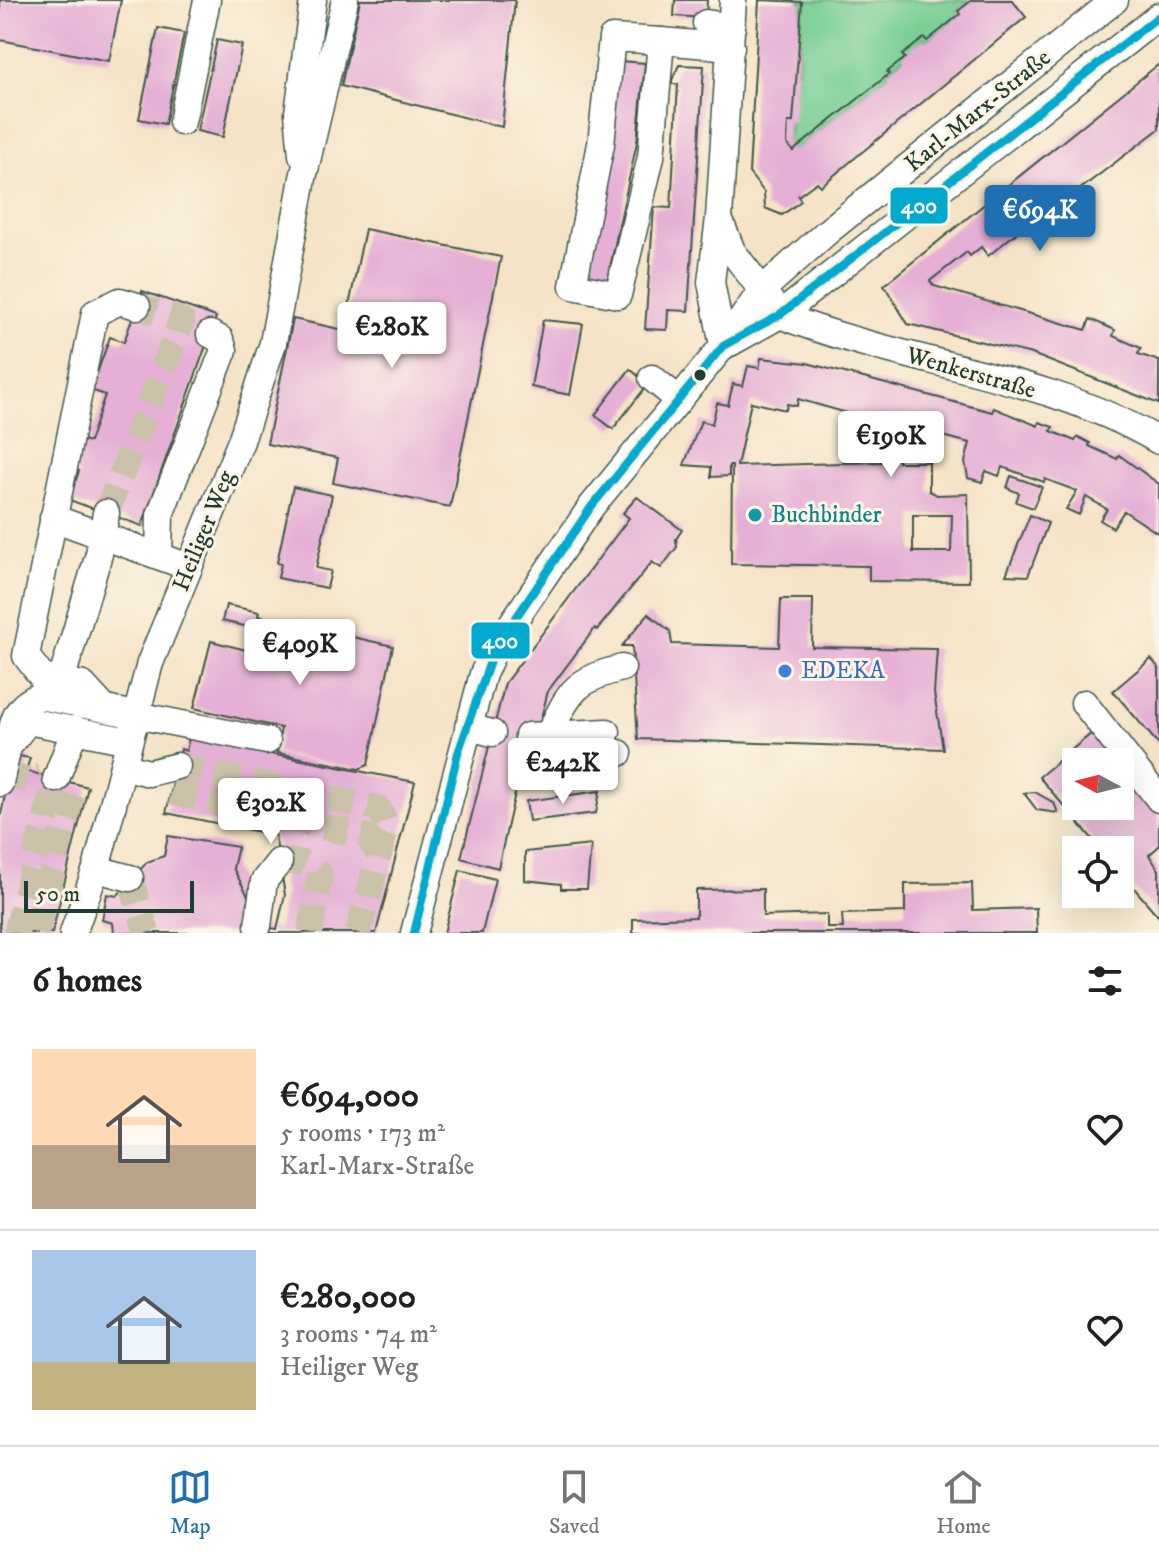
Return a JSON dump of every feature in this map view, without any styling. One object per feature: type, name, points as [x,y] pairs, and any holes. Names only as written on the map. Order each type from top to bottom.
[{"type":"street","points":[[182,122],[207,0]]},
{"type":"street","points":[[303,178],[298,113],[313,0]]},
{"type":"street","points":[[303,178],[345,0]]},
{"type":"street","points":[[414,933],[480,730],[483,674],[501,638],[591,507],[723,346],[711,282],[719,218],[723,33],[733,0]]},
{"type":"street","name":"Karl-Marx-Straße","points":[[723,346],[762,290],[827,232],[1115,0]]},
{"type":"street","name":"Karl-Marx-Straße","points":[[723,346],[780,315],[1159,16]]},
{"type":"street","points":[[661,41],[651,157],[618,295],[573,286],[601,144],[612,38],[661,41],[723,33]]},
{"type":"street","name":"Heiliger Weg","points":[[73,933],[94,875],[150,663],[241,441],[273,343],[303,178]]},
{"type":"street","points":[[719,218],[732,251],[780,315]]},
{"type":"street","points":[[105,709],[83,685],[42,677],[26,656],[95,313],[120,301],[137,306]]},
{"type":"street","name":"Wenkerstraße","points":[[780,315],[824,333],[1033,390],[1098,412],[1159,441]]},
{"type":"street","points":[[159,556],[160,515],[224,350],[220,339],[210,334]]},
{"type":"street","points":[[652,378],[679,400]]},
{"type":"street","points":[[53,518],[104,524],[159,556],[189,567]]},
{"type":"street","points":[[61,681],[104,524]]},
{"type":"street","points":[[613,742],[538,736],[564,698],[579,684],[596,674],[622,668]]},
{"type":"street","points":[[0,783],[16,710],[24,702],[40,696],[267,741]]},
{"type":"street","points":[[1084,703],[1159,799]]},
{"type":"street","points":[[8,747],[28,721],[82,731],[126,754],[171,792]]},
{"type":"street","points":[[59,775],[82,731]]},
{"type":"street","points":[[149,773],[177,766]]},
{"type":"street","points":[[258,926],[264,881],[279,862]]},
{"type":"street","points":[[94,875],[130,878]]},
{"type":"street","name":"Heiliger Weg","points":[[93,933],[94,875]]},
{"type":"green space","points":[[798,0],[972,0],[927,41],[924,38],[887,72],[889,74],[793,151],[787,144],[798,69],[802,2]]},
{"type":"building","points":[[0,0],[121,0],[109,61],[0,40]]},
{"type":"building","points":[[360,0],[515,0],[502,127],[341,86]]},
{"type":"building","points":[[675,0],[707,0],[706,18],[674,16]]},
{"type":"building","points":[[759,0],[802,2],[793,122],[788,122],[787,144],[793,151],[889,74],[887,72],[905,58],[902,55],[924,38],[927,41],[972,0],[1012,0],[1026,17],[821,186],[817,182],[798,196],[801,201],[782,215],[765,208],[764,192],[749,173]]},
{"type":"building","points":[[158,28],[184,33],[165,124],[139,119]]},
{"type":"building","points":[[217,40],[242,45],[223,137],[197,131]]},
{"type":"building","points":[[619,61],[645,63],[637,142],[607,281],[584,277]]},
{"type":"building","points":[[1159,64],[1159,129],[988,256],[981,247],[970,256],[967,252],[930,281],[934,286],[1086,330],[1090,319],[1115,330],[1113,336],[1141,348],[1138,354],[1159,361],[1159,404],[1032,354],[908,324],[884,285]]},
{"type":"building","points":[[679,65],[704,66],[688,311],[668,310],[667,330],[645,329],[654,207],[671,208],[678,84],[672,84],[672,80]]},
{"type":"building","points":[[365,229],[501,257],[450,507],[333,483],[338,458],[267,444],[293,319],[344,330]]},
{"type":"building","points":[[142,291],[216,317],[142,526],[69,500],[79,471],[70,468],[80,439],[89,442],[105,395],[91,390],[110,337],[124,342]]},
{"type":"building","points":[[543,320],[583,324],[570,395],[531,387]]},
{"type":"building","points":[[761,358],[807,363],[992,412],[994,408],[1038,426],[1039,422],[1053,427],[1051,431],[1075,441],[1078,437],[1090,443],[1089,446],[1117,459],[1119,455],[1159,484],[1159,534],[1124,511],[1113,528],[1100,520],[1107,509],[1086,497],[1079,515],[1066,509],[1077,491],[1045,479],[1044,482],[1002,467],[999,476],[986,471],[982,482],[968,478],[965,462],[970,443],[918,430],[917,433],[798,399],[797,406],[787,404],[786,410],[751,402],[737,466],[881,462],[880,451],[898,453],[898,462],[929,462],[929,491],[937,495],[968,494],[969,582],[869,581],[869,566],[731,564],[732,466],[729,466],[729,476],[711,477],[711,467],[684,465],[701,421],[712,424],[717,403],[728,405],[733,384],[743,386],[748,366],[759,368]],"holes":[[[913,515],[952,515],[951,552],[913,552]]]},
{"type":"building","points":[[630,369],[648,384],[613,429],[595,415]]},
{"type":"building","points":[[1011,476],[1042,487],[1033,508],[1016,502],[1019,493],[1007,488]]},
{"type":"building","points":[[293,487],[332,495],[316,568],[331,571],[327,588],[278,578],[281,564],[277,563]]},
{"type":"building","points":[[637,497],[682,530],[676,539],[677,547],[661,568],[652,562],[597,630],[595,628],[548,691],[540,722],[533,722],[528,736],[498,868],[461,858],[505,683],[629,518],[623,513]]},
{"type":"building","points":[[1030,515],[1048,523],[1028,576],[1006,575]]},
{"type":"building","name":"EDEKA","points":[[781,599],[813,599],[812,647],[937,649],[934,693],[943,749],[638,739],[632,646],[622,646],[648,614],[670,631],[672,644],[779,647]]},
{"type":"building","points":[[226,605],[259,612],[258,616],[393,646],[368,765],[359,769],[277,753],[281,728],[194,708],[211,641],[250,651],[253,635],[247,634],[249,627],[222,621]]},
{"type":"building","points":[[1151,659],[1159,668],[1159,745],[1113,691]]},
{"type":"building","points":[[1092,733],[1104,748],[1074,748]]},
{"type":"building","points":[[189,738],[415,782],[376,933],[114,933],[113,923],[102,920],[107,894],[117,896],[147,862],[164,856],[168,836],[238,847],[233,868],[254,907],[254,925],[277,929],[285,895],[275,835],[166,813],[181,749],[186,751]]},
{"type":"building","points":[[13,755],[30,758],[26,771],[88,787],[52,933],[0,933],[0,820]]},
{"type":"building","points":[[1062,758],[1062,804],[1039,777]]},
{"type":"building","points":[[1134,783],[1159,813],[1159,846],[1149,855],[1159,870],[1159,917],[1134,888],[1134,836],[1090,836],[1076,820],[1134,820]]},
{"type":"building","points":[[600,791],[596,813],[529,821],[526,801]]},
{"type":"building","points":[[1035,792],[1054,803],[1058,813],[1037,810],[1024,793]]},
{"type":"building","points":[[591,845],[587,889],[561,889],[561,884],[525,880],[525,852]]},
{"type":"building","points":[[460,870],[495,879],[482,933],[444,933]]},
{"type":"building","points":[[972,883],[973,910],[1036,908],[1037,933],[633,933],[633,919],[696,917],[696,890],[763,889],[763,916],[827,914],[827,928],[843,928],[842,914],[905,912],[905,884]]},
{"type":"tunnel","points":[[106,513],[182,321],[137,306]]},
{"type":"tunnel","points":[[177,766],[378,808],[387,825],[358,933]]},
{"type":"tunnel","points":[[2,774],[29,780],[41,775]]},
{"type":"tunnel","points":[[16,933],[56,779]]},
{"type":"tunnel","points":[[36,933],[75,784]]},
{"type":"tunnel","points":[[171,792],[368,837],[380,856]]},
{"type":"tunnel","points":[[279,862],[301,863],[311,866],[320,874],[310,933]]},
{"type":"tunnel","points":[[130,878],[147,933]]},
{"type":"transit line","name":"400","points":[[414,933],[458,753],[494,650],[591,507],[723,346],[780,315],[1159,16]]},
{"type":"place","name":"Buchbinder","points":[[755,515]]},
{"type":"place","name":"EDEKA","points":[[785,671]]}]
